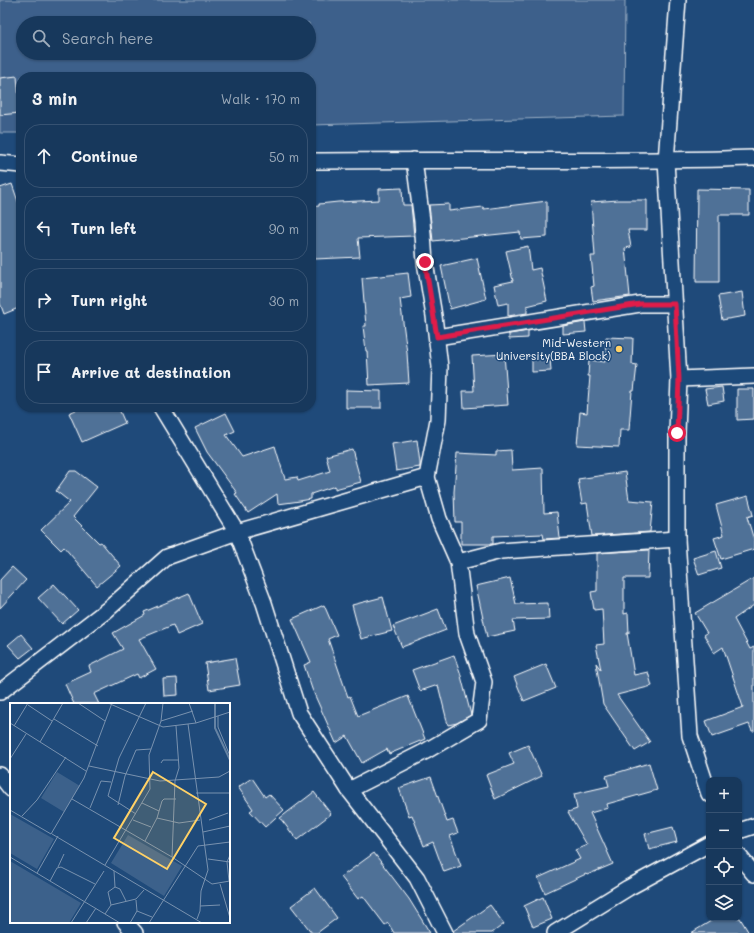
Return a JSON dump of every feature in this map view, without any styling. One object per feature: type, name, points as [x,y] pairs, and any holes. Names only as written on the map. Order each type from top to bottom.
[{"type":"street","points":[[678,0],[666,161],[679,379],[676,539],[690,736],[706,785]]},
{"type":"street","points":[[316,161],[666,161],[754,158]]},
{"type":"street","points":[[349,790],[426,751],[479,720],[484,682],[467,634],[458,562],[440,519],[427,477],[438,420],[440,367],[437,337],[425,262],[422,221],[414,160]]},
{"type":"street","points":[[0,163],[16,165]]},
{"type":"street","points":[[437,337],[640,304],[675,304]]},
{"type":"street","points":[[679,379],[754,376]]},
{"type":"street","points":[[164,412],[237,532],[264,603],[299,713],[349,790],[417,878],[445,933]]},
{"type":"street","points":[[0,692],[107,610],[166,557],[237,532],[427,477]]},
{"type":"street","points":[[458,562],[501,551],[676,539]]},
{"type":"street","points":[[0,776],[10,788]]},
{"type":"street","points":[[742,830],[754,826]]},
{"type":"street","points":[[555,933],[628,888],[706,846]]},
{"type":"street","points":[[742,860],[754,874]]},
{"type":"street","points":[[126,923],[135,933]]},
{"type":"shaded area","points":[[0,0],[625,0],[624,116],[316,125],[316,72],[16,72],[16,133],[0,133]]},
{"type":"building","points":[[16,76],[16,113],[0,115],[0,78]]},
{"type":"building","points":[[12,184],[16,196],[16,309],[4,314],[0,303],[0,188]]},
{"type":"building","points":[[402,188],[403,205],[411,205],[414,236],[358,238],[360,257],[316,259],[316,206],[319,206],[319,204],[338,202],[379,200],[379,189]]},
{"type":"building","points":[[697,189],[749,190],[749,215],[719,215],[719,282],[696,282]]},
{"type":"building","points":[[647,200],[647,230],[628,230],[631,247],[625,248],[630,296],[593,301],[591,287],[594,286],[591,256],[595,256],[591,202]]},
{"type":"building","points":[[547,201],[547,237],[521,239],[520,232],[433,241],[429,205],[449,204],[449,211],[483,207],[484,209]]},
{"type":"building","points":[[528,246],[531,270],[540,268],[547,301],[527,306],[527,313],[508,316],[508,303],[498,305],[494,285],[513,281],[506,251]]},
{"type":"building","points":[[477,258],[486,299],[450,309],[441,266]]},
{"type":"building","points":[[408,273],[411,297],[400,299],[407,353],[409,383],[369,385],[367,351],[363,326],[366,326],[362,278]]},
{"type":"building","points":[[742,292],[745,316],[722,320],[718,296]]},
{"type":"building","points":[[585,322],[586,332],[563,334],[563,326]]},
{"type":"building","points":[[528,331],[528,338],[509,339],[509,334]]},
{"type":"building","points":[[606,337],[633,338],[632,364],[637,365],[634,391],[632,391],[629,430],[620,430],[619,447],[577,445],[580,412],[587,413],[590,376],[588,376],[589,360],[605,362]]},
{"type":"building","points":[[504,354],[508,405],[464,408],[463,391],[474,391],[472,356]]},
{"type":"building","points":[[532,355],[550,357],[551,371],[532,372]]},
{"type":"building","points":[[722,387],[724,401],[708,404],[705,389]]},
{"type":"building","points":[[737,389],[754,389],[754,419],[737,420]]},
{"type":"building","points":[[346,390],[381,391],[381,408],[346,408]]},
{"type":"building","points":[[120,412],[125,423],[82,442],[69,413]]},
{"type":"building","points":[[226,413],[235,431],[226,435],[242,457],[275,446],[285,479],[297,477],[298,481],[330,471],[326,456],[352,449],[361,482],[335,489],[335,486],[311,494],[311,499],[300,501],[278,504],[277,494],[248,513],[235,494],[237,493],[207,452],[195,428]]},
{"type":"building","points":[[417,440],[420,467],[396,471],[392,444]]},
{"type":"building","points":[[511,450],[512,470],[543,468],[544,513],[557,512],[560,538],[544,539],[543,534],[493,536],[493,544],[461,544],[461,522],[455,522],[454,492],[457,453],[496,455],[496,451]]},
{"type":"building","points":[[70,471],[76,471],[97,487],[73,517],[99,543],[101,542],[121,566],[97,586],[64,547],[61,550],[41,530],[70,502],[56,491]]},
{"type":"building","points":[[625,472],[629,500],[653,502],[650,532],[592,536],[587,503],[582,504],[578,479]]},
{"type":"building","points":[[748,496],[753,515],[747,517],[754,540],[754,549],[721,559],[714,538],[724,535],[716,505]]},
{"type":"building","points":[[649,550],[648,578],[624,578],[624,614],[628,613],[629,633],[627,633],[634,675],[648,672],[652,686],[617,695],[650,742],[635,751],[603,704],[596,663],[601,670],[596,645],[604,644],[602,609],[594,610],[591,592],[597,591],[597,553]]},
{"type":"building","points":[[716,551],[721,568],[699,575],[693,558]]},
{"type":"building","points":[[12,567],[26,580],[0,608],[0,580]]},
{"type":"building","points":[[510,578],[516,604],[548,603],[549,619],[513,620],[515,631],[487,637],[476,586]]},
{"type":"building","points":[[754,578],[754,605],[734,619],[750,649],[754,647],[754,731],[752,731],[749,724],[712,737],[706,721],[743,707],[723,647],[714,653],[704,635],[707,633],[695,613]]},
{"type":"building","points":[[54,584],[78,610],[62,624],[38,598]]},
{"type":"building","points":[[189,593],[202,624],[177,635],[173,625],[139,639],[156,669],[139,678],[137,674],[94,694],[98,703],[74,703],[65,684],[91,672],[89,666],[123,649],[113,633],[145,615],[144,612]]},
{"type":"building","points":[[383,597],[392,631],[361,639],[352,605]]},
{"type":"building","points":[[324,605],[337,635],[328,639],[348,697],[350,696],[358,716],[408,696],[425,739],[389,754],[387,749],[362,763],[347,736],[336,743],[312,689],[304,665],[311,662],[292,619]]},
{"type":"building","points":[[438,609],[446,630],[402,647],[393,626]]},
{"type":"building","points":[[21,634],[33,648],[20,658],[8,645]]},
{"type":"building","points":[[454,655],[471,715],[457,723],[448,725],[438,685],[420,691],[412,670]]},
{"type":"building","points":[[235,658],[240,685],[209,690],[205,663]]},
{"type":"building","points":[[546,664],[556,688],[524,701],[514,677]]},
{"type":"building","points":[[177,678],[178,695],[164,696],[163,679]]},
{"type":"building","points":[[528,745],[542,776],[495,799],[486,775],[514,764],[509,753]]},
{"type":"building","points":[[649,763],[657,790],[607,804],[608,808],[590,813],[613,864],[587,875],[586,874],[545,893],[538,878],[580,859],[575,850],[587,845],[568,812],[577,809],[574,794],[609,786],[606,776]]},
{"type":"building","points":[[431,777],[447,822],[453,820],[458,833],[450,836],[461,866],[444,872],[433,842],[424,846],[412,815],[409,816],[399,788]]},
{"type":"building","points":[[252,778],[265,797],[269,794],[284,810],[265,827],[250,811],[253,809],[238,787]]},
{"type":"building","points":[[314,792],[331,814],[297,840],[280,818]]},
{"type":"building","points":[[673,827],[677,842],[649,849],[645,834]]},
{"type":"building","points":[[374,853],[409,899],[430,933],[394,933],[388,923],[385,925],[363,896],[358,899],[341,877]]},
{"type":"building","points":[[315,888],[337,918],[317,933],[312,933],[291,906]]},
{"type":"building","points":[[543,897],[552,919],[533,927],[524,906]]},
{"type":"building","points":[[490,905],[504,924],[492,933],[454,933],[453,931]]},
{"type":"building","points":[[711,921],[742,921],[749,933],[691,933]]},
{"type":"place","name":"Mid-Western University(BBA Block)","points":[[619,349]]},
{"type":"route","points":[[425,262],[437,337],[640,304],[675,304],[679,379],[677,433]]}]
